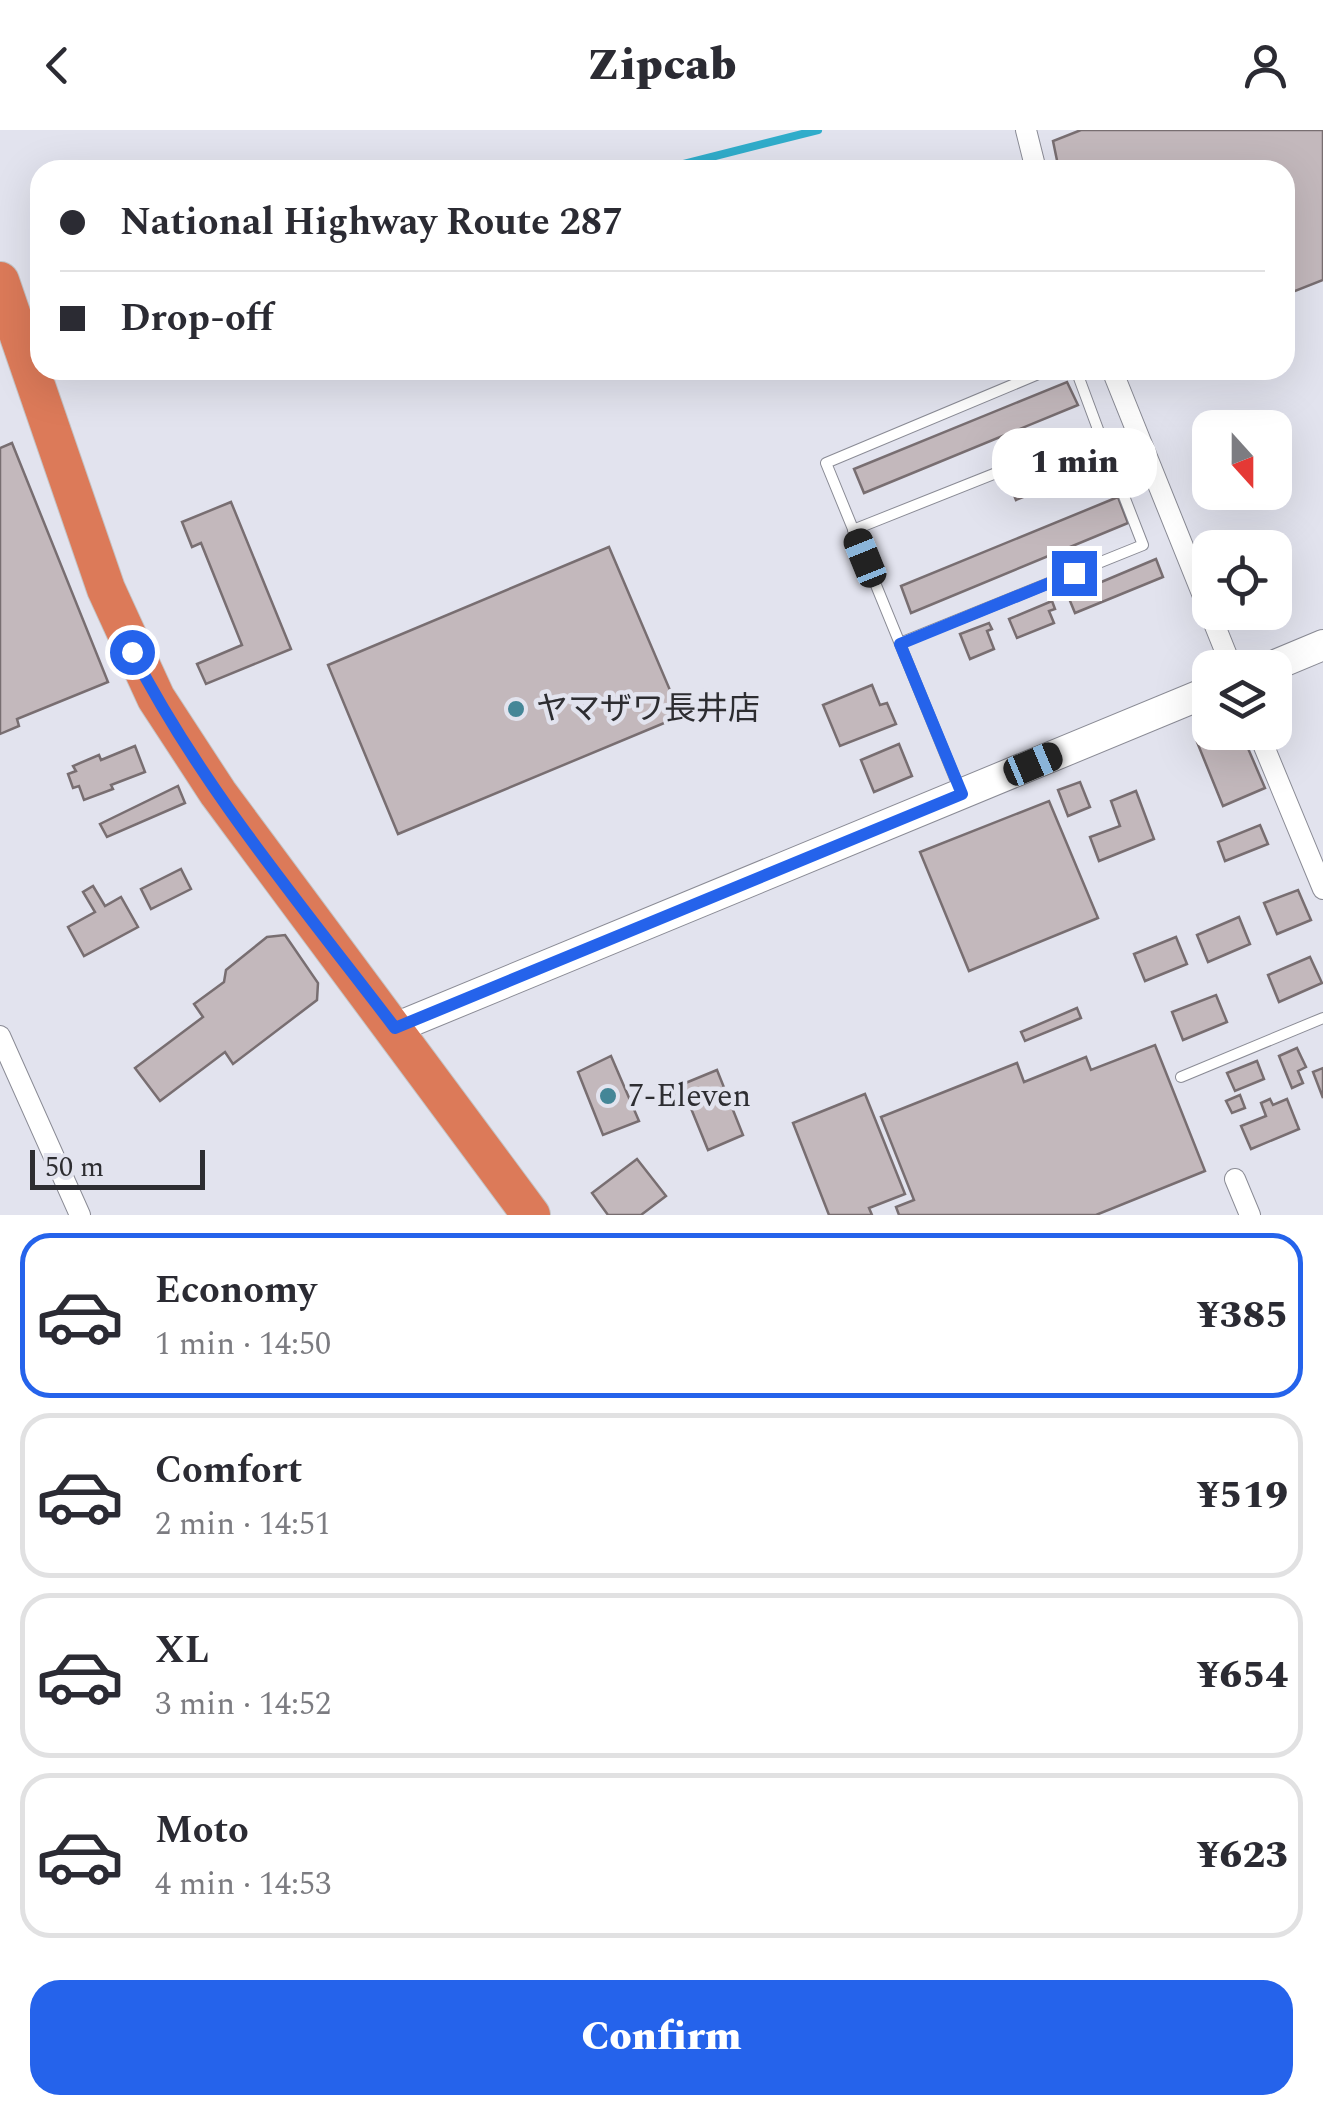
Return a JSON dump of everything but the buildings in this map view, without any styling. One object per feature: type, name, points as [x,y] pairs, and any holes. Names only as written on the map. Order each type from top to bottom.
[{"type":"highway","points":[[0,282],[30,369]]},
{"type":"highway","points":[[34,380],[106,589],[156,698],[218,793],[531,1215]]},
{"type":"street","points":[[1026,130],[1034,160]]},
{"type":"street","points":[[1116,380],[1225,650]]},
{"type":"street","points":[[1292,658],[1323,645]]},
{"type":"street","points":[[395,1028],[1192,698]]},
{"type":"street","points":[[1265,750],[1323,890]]},
{"type":"street","points":[[0,1036],[80,1215]]},
{"type":"street","points":[[1235,1179],[1250,1215]]},
{"type":"lane","points":[[962,794],[826,463],[1024,380]]},
{"type":"lane","points":[[900,644],[1143,545],[1080,380]]},
{"type":"lane","points":[[853,530],[1100,432]]},
{"type":"lane","points":[[1181,1078],[1323,1018]]},
{"type":"waterway","points":[[700,160],[818,130]]},
{"type":"place","name":"ヤマザワ長井店","points":[[516,709]]},
{"type":"place","name":"7-Eleven","points":[[608,1096]]},
{"type":"route","points":[[132,652],[177,734],[218,793],[395,1028],[962,794],[900,644],[1074,573]]}]
